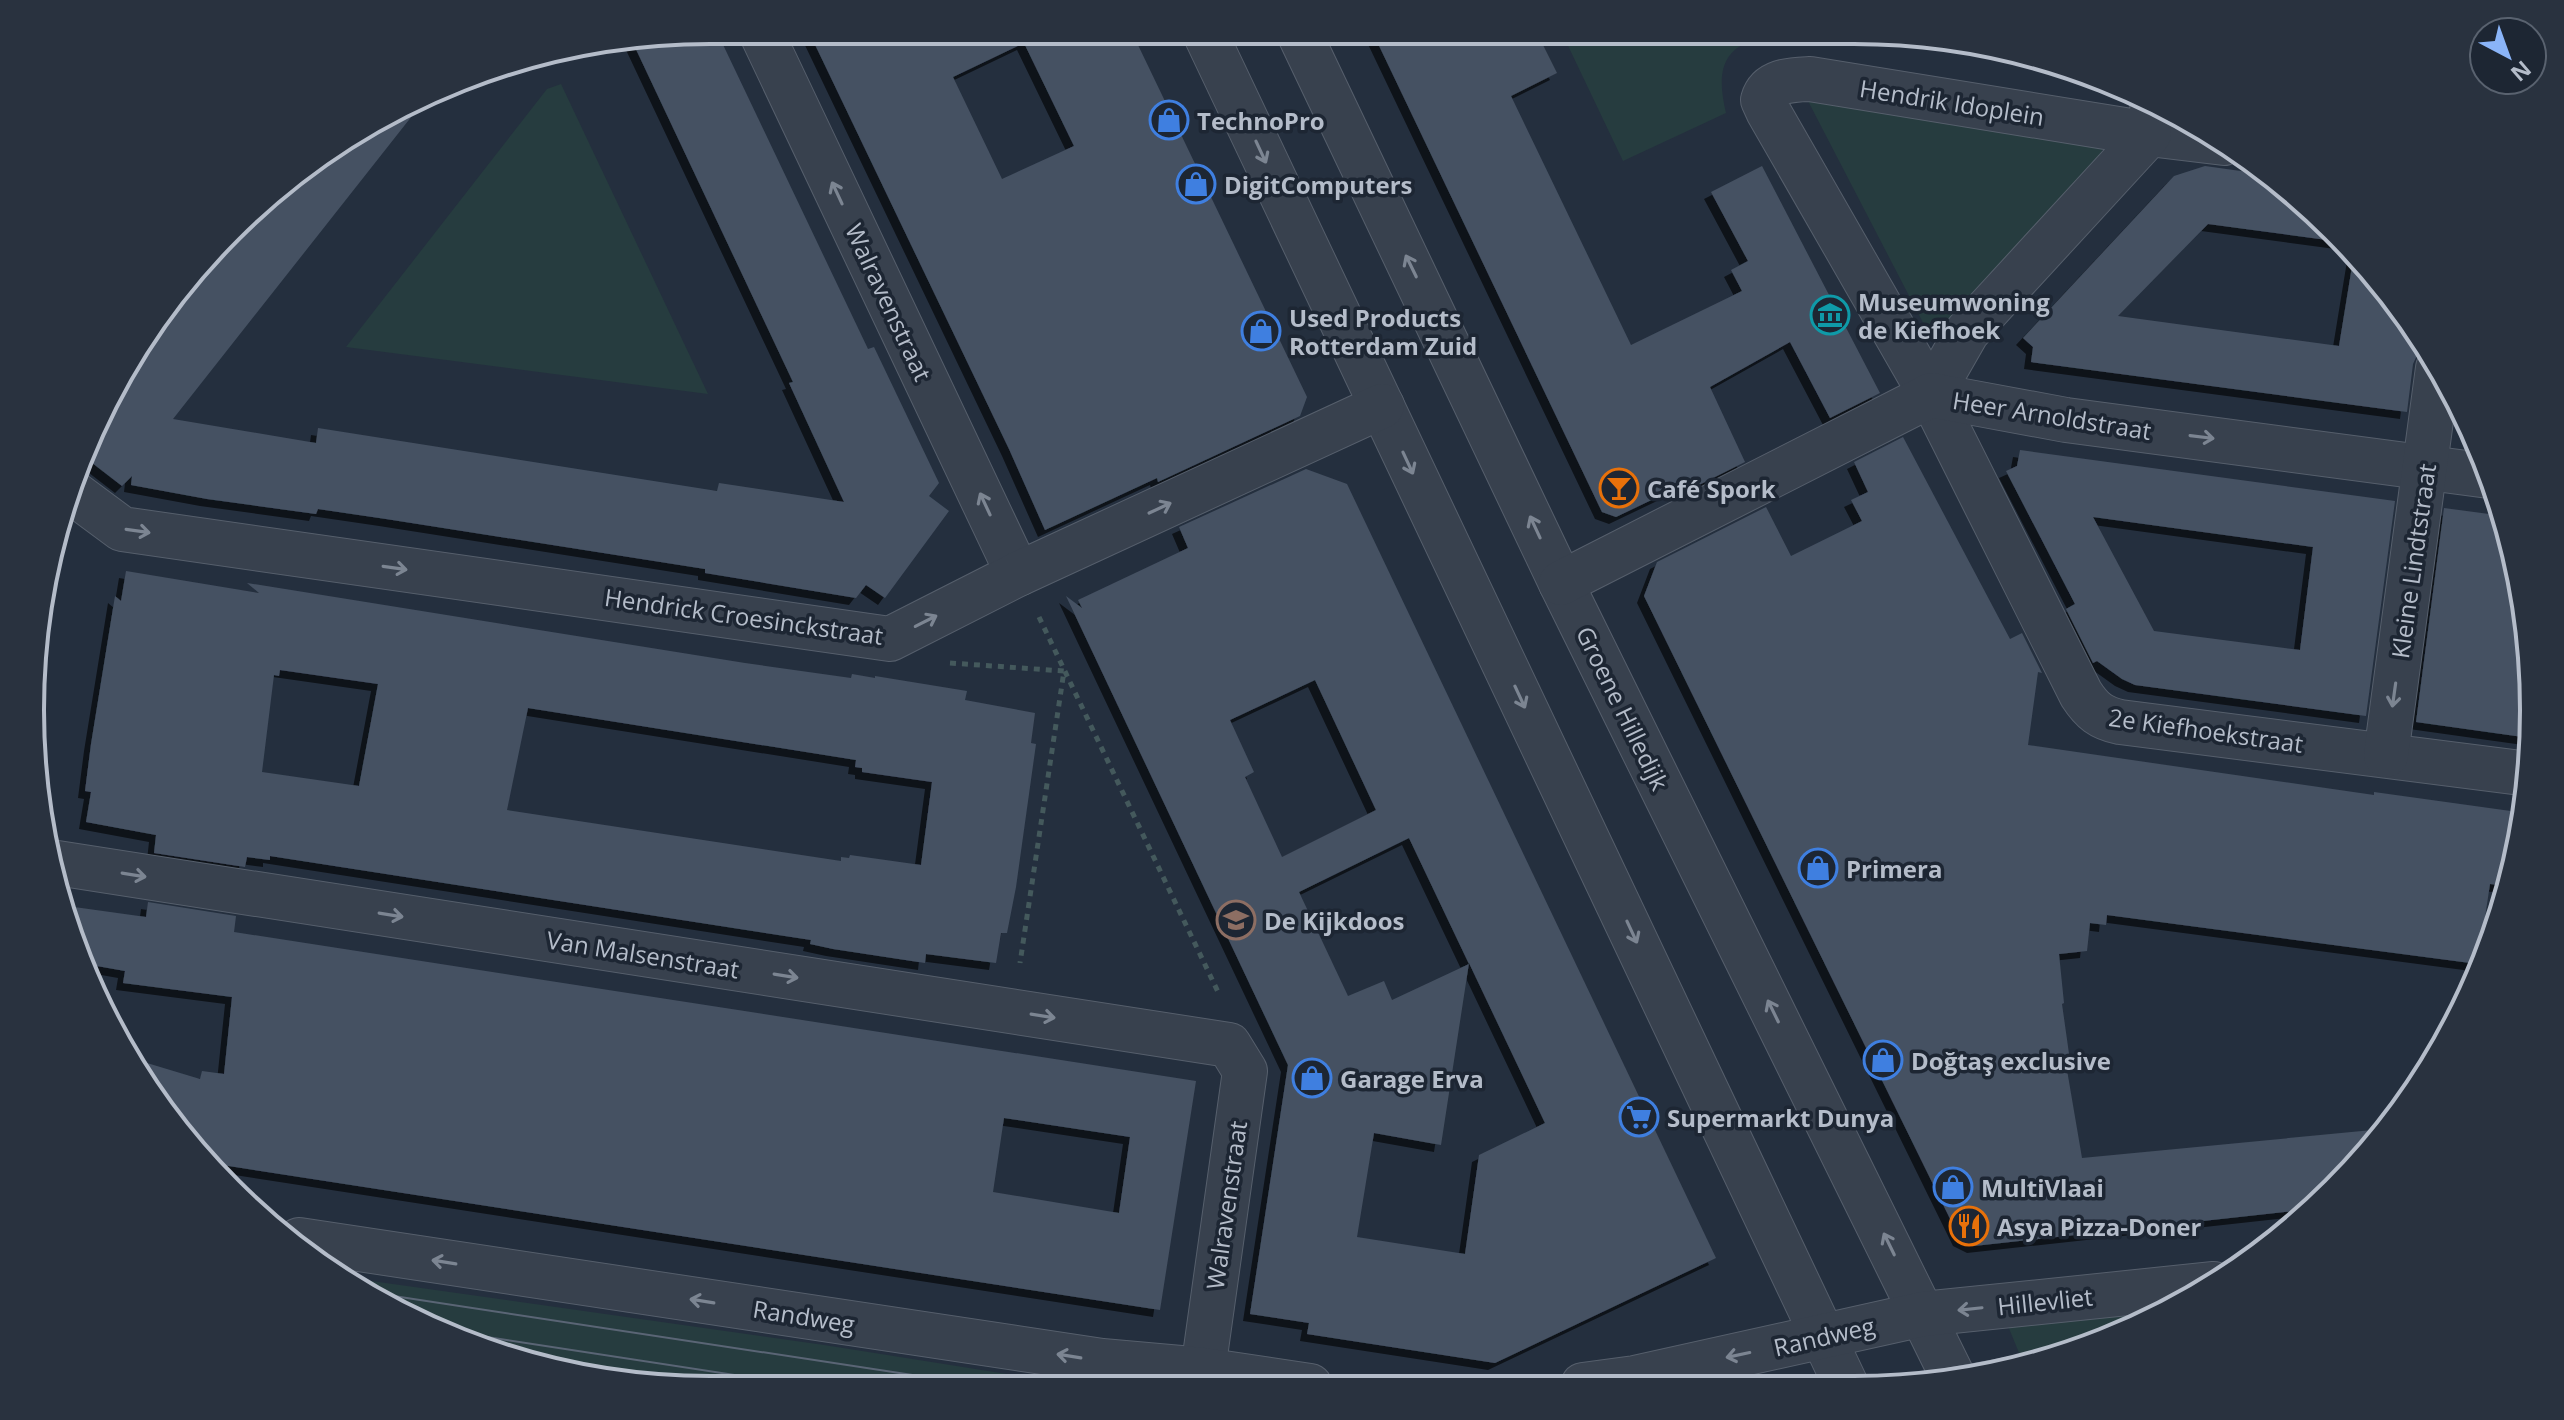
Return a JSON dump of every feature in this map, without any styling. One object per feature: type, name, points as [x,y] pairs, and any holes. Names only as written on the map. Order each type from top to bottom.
[{"type":"street","name":"Walravenstraat","points":[[767,44],[1018,574]]},
{"type":"street","points":[[1210,44],[1842,1376]]},
{"type":"street","name":"Groene Hilledijk","points":[[1304,44],[1561,583],[1949,1369]]},
{"type":"street","name":"Hendrik Idoplein","points":[[1931,395],[1768,111],[1763,100],[1766,91],[1790,80],[1810,79],[2151,118]]},
{"type":"street","points":[[1931,395],[1967,332],[2151,118],[2172,125]]},
{"type":"street","name":"Kleine Lindtstraat","points":[[2386,755],[2436,386]]},
{"type":"street","name":"Heer Arnoldstraat","points":[[1561,583],[1931,395],[2066,420],[2476,474]]},
{"type":"street","name":"2e Kiefhoekstraat","points":[[1931,395],[2081,694],[2090,708],[2102,718],[2517,772]]},
{"type":"street","name":"Hendrick Croesinckstraat","points":[[79,497],[122,529],[890,639],[1018,574],[1382,406]]},
{"type":"street","name":"Van Malsenstraat","points":[[63,864],[1229,1045]]},
{"type":"street","name":"Walravenstraat","points":[[1203,1370],[1245,1071],[1229,1045]]},
{"type":"street","name":"Randweg","points":[[310,1242],[1087,1358],[1243,1376]]},
{"type":"street","name":"Hillevliet","points":[[1923,1314],[2187,1287]]},
{"type":"street","name":"Randweg","points":[[1644,1376],[1923,1314]]},
{"type":"path","points":[[1018,574],[1228,1014],[1229,1045]]},
{"type":"path","points":[[890,639],[915,661],[1064,671]]},
{"type":"path","points":[[1014,1012],[1064,671]]},
{"type":"green space","points":[[1567,44],[1744,44],[1730,55],[1722,75],[1726,113],[1623,161]]},
{"type":"green space","points":[[561,84],[708,394],[346,347],[547,89]]},
{"type":"green space","points":[[1808,101],[2103,140],[2101,160],[1932,340]]},
{"type":"green space","points":[[366,1280],[1020,1376],[710,1376],[623,1370],[580,1363],[496,1341],[415,1307]]},
{"type":"green space","points":[[2133,1314],[2068,1341],[2020,1355],[2008,1326]]},
{"type":"building","points":[[723,44],[868,349],[874,347],[939,483],[929,496],[949,511],[885,598],[866,585],[856,598],[705,573],[705,569],[386,519],[318,509],[316,514],[207,499],[131,485],[132,476],[122,486],[92,463],[133,377],[156,340],[209,271],[271,209],[305,182],[340,156],[414,114],[173,419],[316,443],[318,428],[717,491],[719,483],[844,502],[789,383],[793,382],[636,49],[666,45]]},
{"type":"building","points":[[815,44],[1022,44],[953,77],[1002,179],[1074,146],[1024,44],[1138,44],[1307,397],[1300,416],[1045,530]]},
{"type":"building","points":[[1378,44],[1542,44],[1557,73],[1511,96],[1631,345],[1742,291],[1731,270],[1748,261],[1711,192],[1762,166],[1880,393],[1830,418],[1790,342],[1710,387],[1745,462],[1683,493],[1687,483],[1616,517],[1602,512]]},
{"type":"building","points":[[2205,166],[2245,172],[2326,240],[2208,224],[2118,316],[2339,346],[2352,268],[2417,355],[2413,364],[2407,412],[2031,362],[2033,347],[2023,338],[2174,176]]},
{"type":"building","points":[[1903,437],[2010,639],[2022,633],[2042,673],[2038,672],[2028,745],[2374,795],[2374,792],[2512,811],[2497,882],[2490,884],[2483,928],[2470,963],[2107,915],[2106,925],[2090,923],[2087,951],[2059,954],[2071,1068],[2067,1070],[2082,1158],[2370,1130],[2325,1181],[2293,1211],[1974,1246],[1960,1239],[1644,596],[1657,562],[1766,507],[1791,556],[1862,521],[1851,500],[1868,492],[1854,462]]},
{"type":"building","points":[[2020,450],[2395,501],[2366,716],[2135,685],[2097,661],[2093,663],[2066,609],[2075,604],[2006,471],[2017,466]],"holes":[[[2093,517],[2313,547],[2300,650],[2154,631]]]},
{"type":"building","points":[[1306,469],[1347,484],[1716,1258],[1495,1363],[1307,1334],[1309,1323],[1250,1314],[1288,1065],[1066,596],[1082,608],[1078,600],[1188,548],[1179,527]],"holes":[[[1315,680],[1376,810],[1282,857],[1245,777],[1254,772],[1230,720]],[[1409,838],[1545,1123],[1479,1155],[1465,1254],[1357,1237],[1374,1133],[1441,1145],[1469,964],[1392,1000],[1384,981],[1348,996],[1299,892]]]},
{"type":"building","points":[[2444,508],[2490,514],[2514,623],[2519,666],[2519,737],[2416,722]]},
{"type":"building","points":[[126,571],[259,593],[247,583],[745,663],[851,678],[852,674],[875,676],[967,691],[965,700],[1035,713],[1031,743],[1036,744],[1016,887],[1007,933],[1001,933],[996,963],[926,954],[925,963],[833,949],[810,944],[811,940],[270,856],[270,860],[247,857],[245,867],[154,853],[156,835],[86,822],[91,792],[85,791],[91,744],[115,596],[121,601]],"holes":[[[280,670],[378,684],[359,786],[262,772],[274,675],[279,676]],[[528,708],[856,760],[855,767],[862,768],[862,772],[932,782],[921,865],[850,855],[849,858],[841,857],[841,861],[507,810]]]},
{"type":"building","points":[[148,902],[236,916],[234,932],[1196,1081],[1160,1310],[224,1165],[182,1115],[145,1062],[200,1079],[202,1071],[224,1074],[232,997],[123,983],[125,971],[95,966],[74,907],[146,917]],"holes":[[[1004,1118],[1130,1137],[1119,1213],[993,1192]]]},
{"type":"tram line","points":[[394,1296],[919,1376]]},
{"type":"tram line","points":[[485,1337],[742,1376]]},
{"type":"tram line","points":[[1942,1370],[2001,1359]]},
{"type":"place","name":"TechnoPro","points":[[1169,120]]},
{"type":"place","name":"DigitComputers","points":[[1196,184]]},
{"type":"place","name":"Museumwoning de Kiefhoek","points":[[1830,315]]},
{"type":"place","name":"Used Products Rotterdam Zuid","points":[[1261,331]]},
{"type":"place","name":"Café Spork","points":[[1619,488]]},
{"type":"place","name":"Primera","points":[[1818,868]]},
{"type":"place","name":"De Kijkdoos","points":[[1236,920]]},
{"type":"place","name":"Doğtaş exclusive","points":[[1883,1060]]},
{"type":"place","name":"Garage Erva","points":[[1312,1078]]},
{"type":"place","name":"Supermarkt Dunya","points":[[1639,1117]]},
{"type":"place","name":"MultiVlaai","points":[[1953,1187]]},
{"type":"place","name":"Asya Pizza-Doner","points":[[1969,1226]]}]
